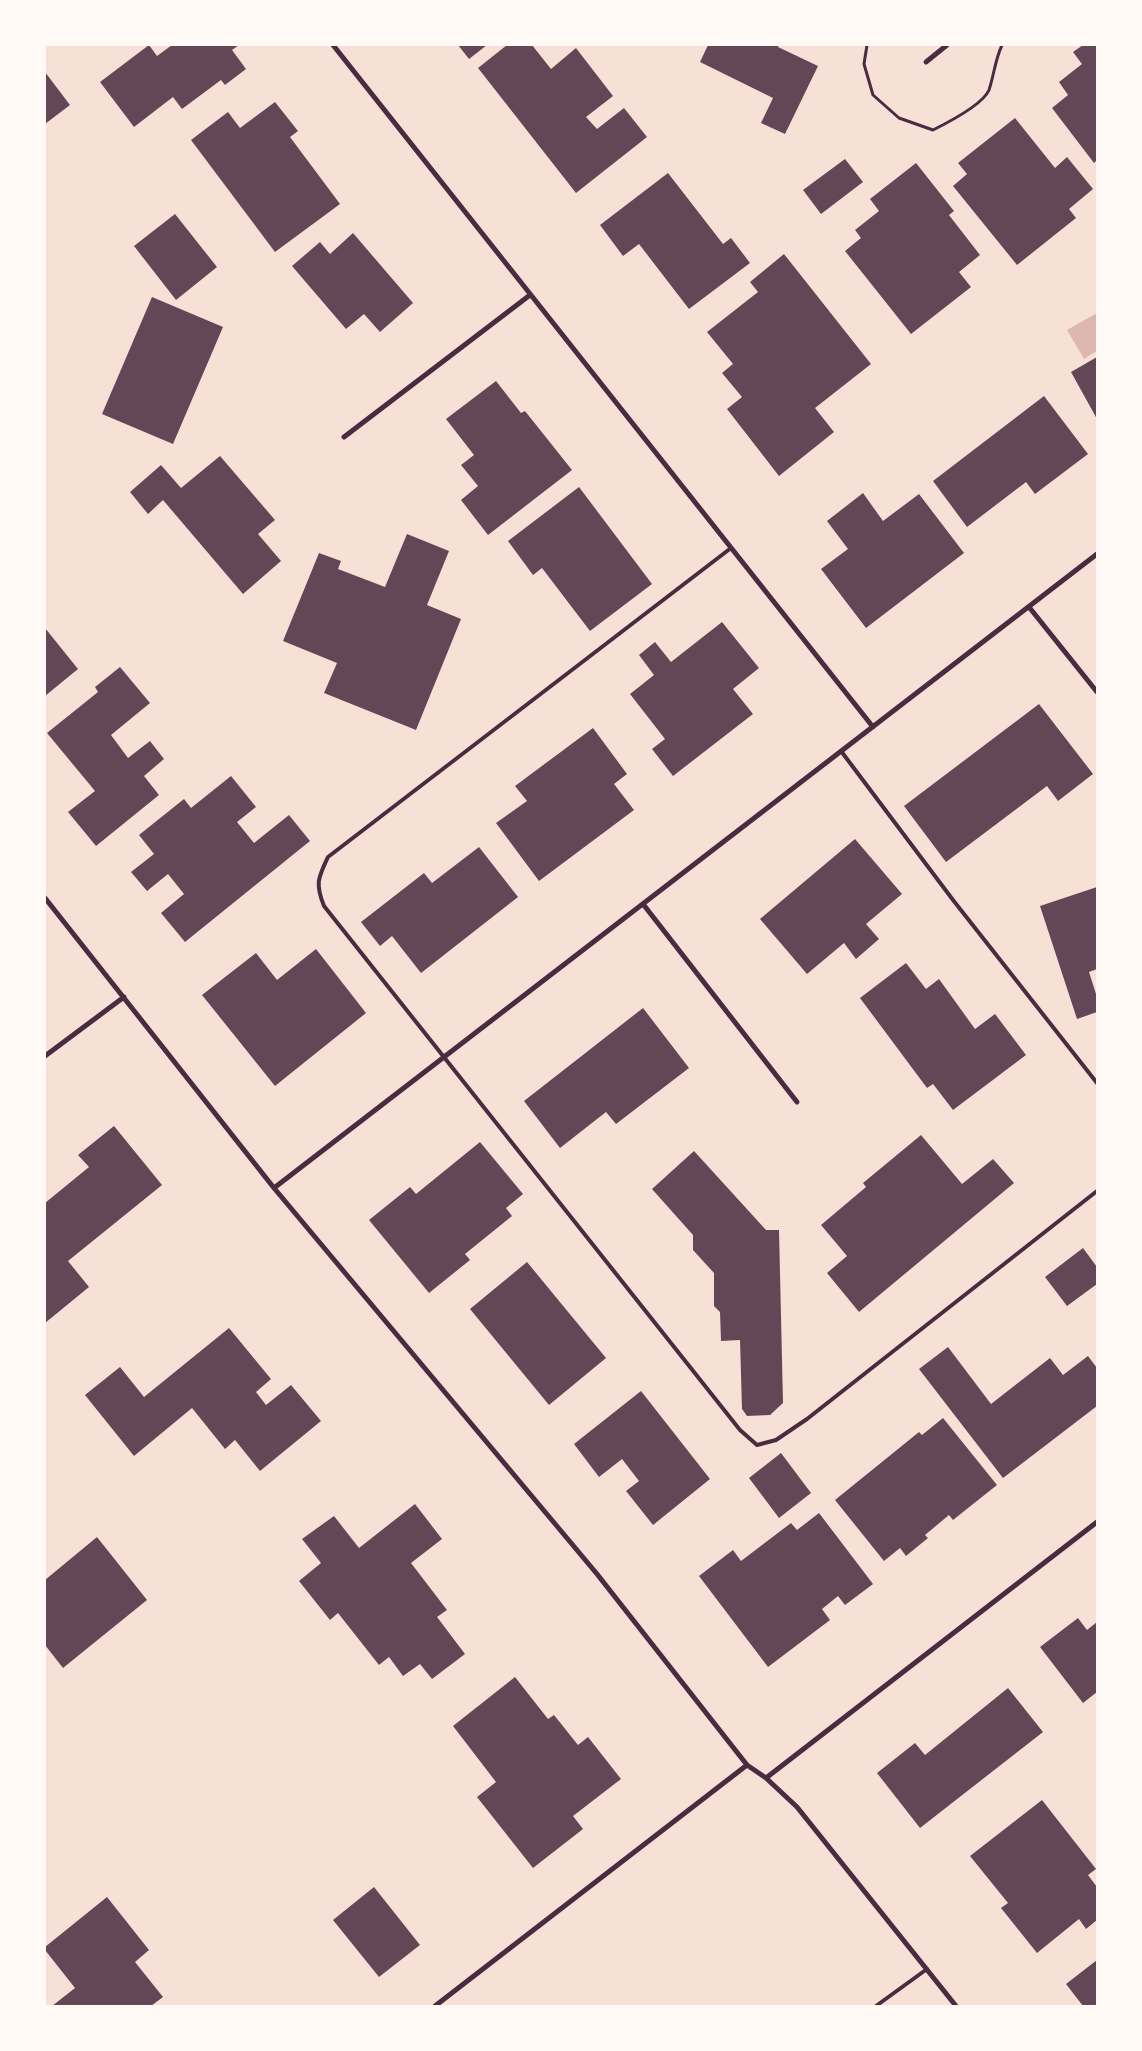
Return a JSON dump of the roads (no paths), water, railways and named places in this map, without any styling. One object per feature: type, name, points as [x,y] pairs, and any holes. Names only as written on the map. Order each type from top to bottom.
[{"type":"street","points":[[333,45],[873,727]]},
{"type":"street","points":[[926,62],[947,45]]},
{"type":"street","points":[[344,437],[530,295]]},
{"type":"street","points":[[274,1188],[1097,554]]},
{"type":"street","points":[[1028,607],[1097,692]]},
{"type":"street","points":[[45,898],[274,1188],[597,1574],[747,1765],[766,1778],[797,1807],[956,2006]]},
{"type":"street","points":[[643,904],[797,1102]]},
{"type":"street","points":[[45,1056],[124,997]]},
{"type":"street","points":[[766,1778],[1097,1522]]},
{"type":"street","points":[[435,2006],[747,1765]]},
{"type":"lane","points":[[731,548],[328,857],[318,878],[318,892],[324,906],[740,1430],[756,1445],[776,1440],[807,1419],[1097,1191]]},
{"type":"lane","points":[[841,751],[953,900],[1097,1083]]},
{"type":"lane","points":[[876,2006],[927,1969]]}]
